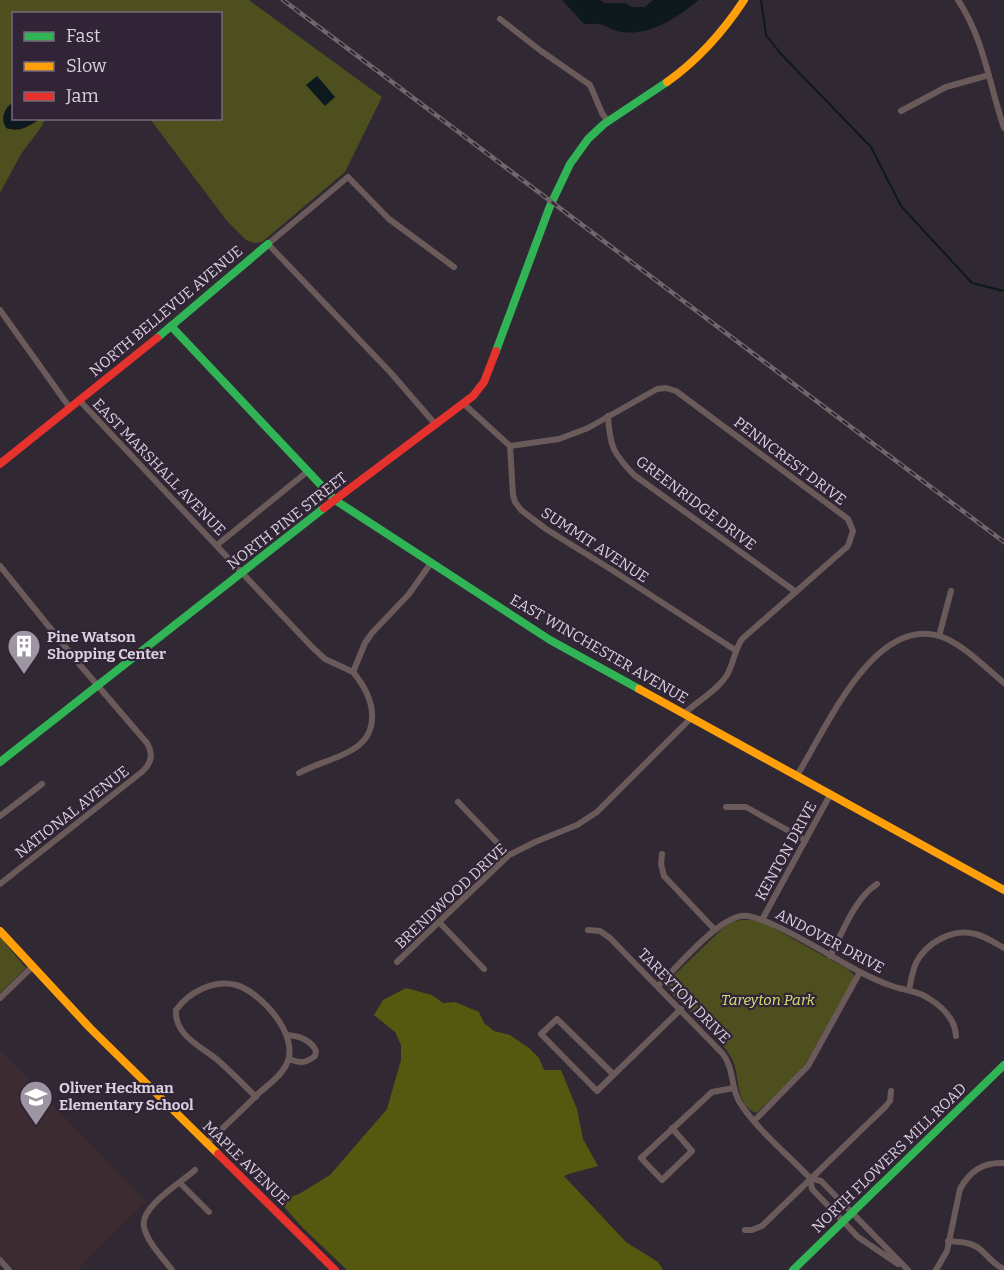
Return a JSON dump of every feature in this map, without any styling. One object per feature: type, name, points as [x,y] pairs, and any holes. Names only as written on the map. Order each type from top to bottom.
[{"type":"main road","name":"NORTH PINE STREET","points":[[0,762],[335,500],[464,404],[484,382],[562,178],[587,140],[608,122],[661,87],[695,60],[719,34],[744,0]]},
{"type":"main road","name":"NORTH BELLEVUE AVENUE","points":[[0,464],[171,326],[268,244]]},
{"type":"main road","name":"EAST WINCHESTER AVENUE","points":[[171,326],[335,500],[550,640],[1004,890]]},
{"type":"main road","name":"MAPLE AVENUE","points":[[0,931],[62,999],[335,1270]]},
{"type":"main road","name":"NORTH FLOWERS MILL ROAD","points":[[793,1270],[1004,1065]]},
{"type":"street","points":[[959,0],[977,36],[1004,128]]},
{"type":"street","points":[[500,19],[590,85],[608,122]]},
{"type":"street","points":[[901,111],[935,92],[960,82],[989,75]]},
{"type":"street","name":"NORTH BELLEVUE AVENUE","points":[[268,244],[348,177],[389,219],[454,267]]},
{"type":"street","points":[[268,244],[391,373],[436,425]]},
{"type":"street","points":[[0,310],[70,408]]},
{"type":"street","name":"PENNCREST DRIVE","points":[[510,446],[559,439],[580,431],[651,391],[662,388],[671,389],[848,519],[853,531],[848,546],[751,630],[735,650],[731,668],[725,677],[688,716]]},
{"type":"street","name":"EAST MARSHALL AVENUE","points":[[79,400],[325,659],[352,672]]},
{"type":"street","points":[[464,404],[510,446]]},
{"type":"street","name":"GREENRIDGE DRIVE","points":[[608,416],[614,451],[634,475],[796,592]]},
{"type":"street","name":"SUMMIT AVENUE","points":[[510,446],[513,495],[521,510],[546,529],[735,650]]},
{"type":"street","points":[[217,545],[308,471]]},
{"type":"street","points":[[299,773],[310,766],[349,752],[369,735],[372,709],[365,689],[352,672],[364,643],[409,594],[431,563]]},
{"type":"street","points":[[0,566],[97,686]]},
{"type":"street","points":[[939,636],[951,591]]},
{"type":"street","points":[[796,777],[851,684],[883,651],[898,640],[912,635],[939,636],[958,646],[1004,683]]},
{"type":"street","name":"NATIONAL AVENUE","points":[[0,885],[148,765],[152,753],[147,742],[97,686]]},
{"type":"street","name":"BRENDWOOD DRIVE","points":[[397,962],[509,855],[578,825],[597,812],[688,716]]},
{"type":"street","points":[[0,816],[42,784]]},
{"type":"street","name":"KENTON DRIVE","points":[[763,918],[830,795]]},
{"type":"street","points":[[458,802],[509,855]]},
{"type":"street","points":[[726,807],[746,807],[805,840]]},
{"type":"street","points":[[662,854],[661,864],[664,876],[715,930]]},
{"type":"street","points":[[830,956],[860,900],[877,884]]},
{"type":"street","name":"ANDOVER DRIVE","points":[[658,986],[715,930],[730,920],[739,916],[763,918],[860,972],[928,998],[948,1014],[956,1026],[956,1036]]},
{"type":"street","points":[[439,922],[484,969]]},
{"type":"street","name":"TAREYTON DRIVE","points":[[588,930],[600,932],[610,938],[681,1010],[728,1061],[741,1106],[754,1121],[810,1178],[821,1181],[907,1269]]},
{"type":"street","points":[[909,990],[917,962],[935,943],[946,936],[962,932],[976,934],[1004,948]]},
{"type":"street","points":[[0,998],[32,967]]},
{"type":"street","points":[[754,1121],[808,1066],[860,972]]},
{"type":"street","points":[[206,1144],[256,1097],[284,1068],[289,1059],[288,1035],[259,1000],[240,986],[232,984],[215,984],[201,989],[176,1010],[177,1022],[190,1041],[219,1061],[256,1097]]},
{"type":"street","points":[[613,1074],[557,1019],[541,1034],[597,1091],[681,1010]]},
{"type":"street","points":[[288,1035],[314,1045],[316,1051],[315,1056],[305,1062],[300,1063],[289,1059]]},
{"type":"street","points":[[672,1128],[692,1151],[662,1180],[641,1158],[672,1128],[712,1092],[734,1088]]},
{"type":"street","points":[[745,1230],[762,1226],[886,1106],[890,1101],[891,1090]]},
{"type":"street","points":[[936,1270],[947,1251],[960,1189],[965,1180],[985,1164],[1004,1163]]},
{"type":"street","points":[[172,1270],[154,1246],[143,1224],[147,1210],[195,1170]]},
{"type":"street","name":"TAREYTON DRIVE","points":[[810,1178],[812,1189],[867,1245],[907,1269]]},
{"type":"street","points":[[180,1183],[210,1212]]},
{"type":"street","points":[[948,1241],[971,1244],[981,1249],[994,1264],[1004,1269]]},
{"type":"street","points":[[0,1260],[9,1270]]},
{"type":"shaded area","points":[[562,0],[600,0],[605,3],[626,3],[631,7],[645,7],[653,0],[699,0],[663,24],[632,33],[618,31],[601,24],[584,24]]},
{"type":"shaded area","points":[[317,76],[335,97],[325,106],[306,85]]},
{"type":"shaded area","points":[[12,103],[12,120],[38,120],[20,129],[6,128],[3,121],[7,108]]},
{"type":"shaded area","points":[[406,988],[432,995],[443,1003],[455,1002],[479,1012],[484,1023],[494,1031],[510,1035],[529,1048],[539,1058],[544,1070],[561,1070],[577,1109],[583,1139],[598,1166],[564,1176],[626,1242],[658,1262],[663,1270],[347,1270],[302,1227],[279,1201],[299,1194],[330,1175],[387,1109],[401,1060],[401,1045],[395,1032],[374,1015],[383,1000]]},
{"type":"shaded area","name":"Oliver Heckman Elementary School","points":[[0,1050],[146,1202],[77,1270],[15,1270],[0,1254]]},
{"type":"green space","points":[[0,0],[249,0],[382,97],[345,172],[262,242],[254,243],[246,240],[227,221],[151,120],[222,120],[222,12],[12,12],[12,120],[45,120],[21,154],[0,193]]},
{"type":"green space","name":"Tareyton Park","points":[[740,920],[763,922],[849,970],[854,975],[806,1063],[794,1078],[756,1113],[749,1109],[741,1097],[735,1066],[727,1051],[668,990],[667,982],[722,929]]},
{"type":"green space","points":[[0,937],[26,968],[0,993]]},
{"type":"waterway","points":[[761,0],[766,35],[780,53],[871,147],[901,206],[972,283],[1004,291]]},
{"type":"railway","points":[[283,0],[1004,542]]},
{"type":"traffic: fast","points":[[496,351],[550,206],[570,164],[588,139],[604,124],[667,82]]},
{"type":"traffic: fast","points":[[157,338],[268,244]]},
{"type":"traffic: fast","points":[[171,326],[335,500],[550,640],[639,689]]},
{"type":"traffic: fast","points":[[0,762],[324,508]]},
{"type":"traffic: fast","points":[[793,1270],[1004,1065]]},
{"type":"traffic: slow","points":[[667,82],[709,45],[744,0]]},
{"type":"traffic: slow","points":[[639,689],[1004,890]]},
{"type":"traffic: slow","points":[[0,931],[90,1028],[218,1154]]},
{"type":"traffic: jam","points":[[0,464],[157,338]]},
{"type":"traffic: jam","points":[[324,508],[473,396],[484,382],[496,351]]},
{"type":"traffic: jam","points":[[218,1154],[335,1270]]},
{"type":"place","name":"Pine Watson Shopping Center","points":[[24,675]]},
{"type":"place","name":"Oliver Heckman Elementary School","points":[[36,1126]]}]
